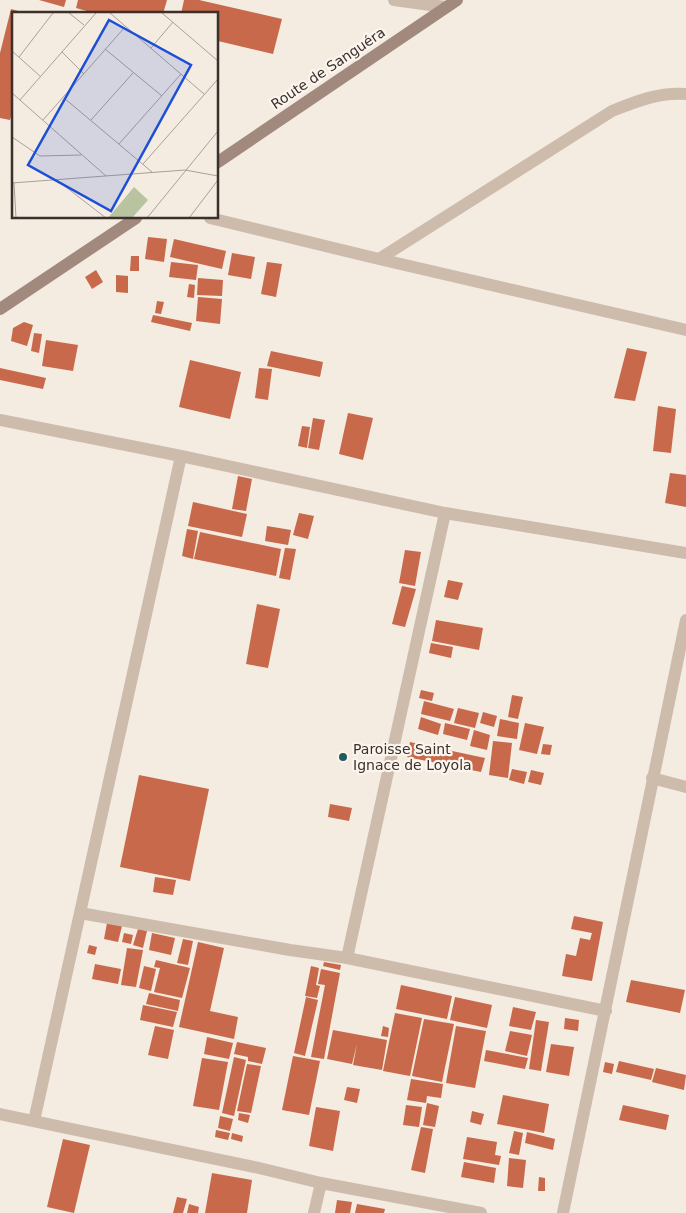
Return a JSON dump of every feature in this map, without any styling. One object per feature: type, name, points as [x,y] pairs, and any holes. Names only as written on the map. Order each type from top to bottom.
[{"type":"street","points":[[394,0],[445,7]]},
{"type":"street","name":"Route de Sanguéra","points":[[219,161],[456,0]]},
{"type":"street","points":[[378,259],[612,111],[647,97],[686,94]]},
{"type":"street","points":[[0,309],[135,219]]},
{"type":"street","points":[[214,219],[686,330]]},
{"type":"street","points":[[0,420],[181,456],[445,513],[686,553]]},
{"type":"street","points":[[34,1121],[181,456]]},
{"type":"street","points":[[348,958],[445,513]]},
{"type":"street","points":[[564,1213],[686,620]]},
{"type":"street","points":[[652,778],[686,787]]},
{"type":"street","points":[[80,913],[290,950],[348,958],[606,1011]]},
{"type":"street","points":[[0,1114],[259,1168],[321,1183],[481,1213]]},
{"type":"street","points":[[314,1213],[321,1183]]},
{"type":"building","points":[[39,0],[66,0],[64,7]]},
{"type":"building","points":[[78,0],[167,0],[164,12],[90,12],[76,8]]},
{"type":"building","points":[[184,0],[199,0],[282,19],[273,54],[219,41],[219,12],[181,12]]},
{"type":"building","points":[[11,9],[22,12],[12,12],[12,113],[10,120],[0,118],[0,53]]},
{"type":"building","points":[[148,237],[167,239],[164,262],[145,259]]},
{"type":"building","points":[[174,239],[226,251],[222,269],[170,257]]},
{"type":"building","points":[[232,253],[255,257],[251,279],[228,275]]},
{"type":"building","points":[[131,256],[139,256],[139,271],[130,271]]},
{"type":"building","points":[[171,262],[198,265],[196,280],[169,277]]},
{"type":"building","points":[[267,262],[282,264],[276,297],[261,294]]},
{"type":"building","points":[[96,270],[103,282],[92,289],[85,277]]},
{"type":"building","points":[[116,275],[128,276],[128,293],[116,292]]},
{"type":"building","points":[[198,278],[223,280],[222,296],[197,295]]},
{"type":"building","points":[[189,284],[195,285],[194,298],[187,297]]},
{"type":"building","points":[[198,297],[222,299],[220,324],[196,321]]},
{"type":"building","points":[[157,301],[164,302],[161,314],[155,313]]},
{"type":"building","points":[[153,315],[192,323],[190,331],[151,322]]},
{"type":"building","points":[[24,322],[33,325],[27,346],[11,341],[13,328]]},
{"type":"building","points":[[34,333],[42,334],[39,353],[31,351]]},
{"type":"building","points":[[46,340],[78,345],[73,371],[42,366]]},
{"type":"building","points":[[627,348],[647,352],[635,401],[614,398]]},
{"type":"building","points":[[271,351],[323,362],[320,377],[267,366]]},
{"type":"building","points":[[190,360],[241,372],[230,419],[179,407]]},
{"type":"building","points":[[0,368],[46,378],[43,389],[0,380]]},
{"type":"building","points":[[259,368],[272,369],[268,400],[255,398]]},
{"type":"building","points":[[658,406],[676,409],[671,453],[653,451]]},
{"type":"building","points":[[348,413],[373,418],[363,460],[339,454]]},
{"type":"building","points":[[313,418],[325,420],[319,450],[308,448]]},
{"type":"building","points":[[302,426],[310,427],[307,448],[298,446]]},
{"type":"building","points":[[670,473],[686,475],[686,507],[665,503]]},
{"type":"building","points":[[238,476],[252,479],[246,511],[232,509]]},
{"type":"building","points":[[193,502],[247,514],[242,537],[188,526]]},
{"type":"building","points":[[299,513],[314,516],[308,539],[293,535]]},
{"type":"building","points":[[267,526],[291,530],[288,545],[265,541]]},
{"type":"building","points":[[187,529],[198,531],[193,559],[182,556]]},
{"type":"building","points":[[200,532],[281,549],[276,576],[194,559]]},
{"type":"building","points":[[285,548],[296,549],[290,580],[279,578]]},
{"type":"building","points":[[405,550],[421,552],[415,586],[399,583]]},
{"type":"building","points":[[448,580],[463,583],[458,600],[444,597]]},
{"type":"building","points":[[402,586],[416,589],[405,627],[392,624]]},
{"type":"building","points":[[257,604],[280,609],[268,668],[246,664]]},
{"type":"building","points":[[436,620],[483,628],[479,650],[432,641]]},
{"type":"building","points":[[431,643],[453,647],[451,658],[429,653]]},
{"type":"building","points":[[421,690],[434,693],[432,701],[419,698]]},
{"type":"building","points":[[512,695],[523,697],[518,719],[508,717]]},
{"type":"building","points":[[424,701],[454,709],[450,721],[421,714]]},
{"type":"building","points":[[458,708],[479,713],[475,728],[454,723]]},
{"type":"building","points":[[483,712],[497,716],[494,727],[480,723]]},
{"type":"building","points":[[421,717],[441,724],[438,735],[418,729]]},
{"type":"building","points":[[500,719],[519,723],[517,739],[497,736]]},
{"type":"building","points":[[445,723],[470,729],[467,740],[443,734]]},
{"type":"building","points":[[525,723],[544,727],[537,754],[519,750]]},
{"type":"building","points":[[474,730],[490,735],[487,750],[470,746]]},
{"type":"building","points":[[493,741],[512,743],[508,778],[489,775]]},
{"type":"building","points":[[410,742],[485,758],[481,772],[407,757]]},
{"type":"building","points":[[543,744],[552,745],[550,755],[541,754]]},
{"type":"building","points":[[512,769],[527,772],[524,784],[509,780]]},
{"type":"building","points":[[531,770],[544,773],[541,785],[528,782]]},
{"type":"building","points":[[139,775],[209,789],[190,881],[120,867]]},
{"type":"building","points":[[330,804],[352,808],[349,821],[328,817]]},
{"type":"building","points":[[155,877],[176,880],[173,895],[153,892]]},
{"type":"building","points":[[574,916],[603,922],[592,981],[562,976],[566,954],[576,956],[580,938],[590,940],[592,933],[571,929]]},
{"type":"building","points":[[107,923],[122,926],[118,942],[104,939]]},
{"type":"building","points":[[138,929],[147,931],[143,948],[133,945]]},
{"type":"building","points":[[124,933],[133,935],[131,944],[122,942]]},
{"type":"building","points":[[152,933],[175,938],[171,955],[149,950]]},
{"type":"building","points":[[183,939],[193,941],[188,965],[177,963]]},
{"type":"building","points":[[198,942],[224,948],[210,1011],[238,1017],[234,1039],[179,1027]]},
{"type":"building","points":[[89,945],[97,947],[95,955],[87,953]]},
{"type":"building","points":[[127,948],[143,950],[136,987],[121,985]]},
{"type":"building","points":[[156,960],[190,968],[182,998],[154,992],[160,968],[154,967]]},
{"type":"building","points":[[324,962],[341,965],[340,970],[323,966]]},
{"type":"building","points":[[95,964],[121,969],[118,984],[92,979]]},
{"type":"building","points":[[144,966],[156,969],[151,991],[139,988]]},
{"type":"building","points":[[311,966],[319,968],[316,985],[320,986],[317,998],[305,996]]},
{"type":"building","points":[[321,969],[340,973],[324,1059],[311,1057],[325,985],[318,984]]},
{"type":"building","points":[[631,980],[685,990],[680,1013],[626,1002]]},
{"type":"building","points":[[401,985],[452,996],[447,1019],[396,1009]]},
{"type":"building","points":[[149,993],[180,1000],[178,1011],[146,1004]]},
{"type":"building","points":[[306,997],[318,1000],[305,1056],[294,1053]]},
{"type":"building","points":[[455,997],[492,1005],[487,1028],[450,1020]]},
{"type":"building","points":[[143,1005],[177,1012],[173,1027],[140,1020]]},
{"type":"building","points":[[513,1007],[536,1012],[531,1030],[509,1026]]},
{"type":"building","points":[[395,1013],[422,1018],[410,1076],[383,1071]]},
{"type":"building","points":[[565,1018],[579,1020],[578,1031],[564,1029]]},
{"type":"building","points":[[424,1019],[454,1024],[442,1082],[412,1076]]},
{"type":"building","points":[[536,1020],[549,1022],[541,1071],[529,1069]]},
{"type":"building","points":[[155,1026],[174,1030],[168,1059],[148,1055]]},
{"type":"building","points":[[383,1026],[389,1028],[388,1037],[381,1036]]},
{"type":"building","points":[[456,1026],[486,1031],[475,1088],[446,1083]]},
{"type":"building","points":[[333,1030],[387,1040],[382,1070],[353,1065],[357,1044],[352,1064],[327,1059]]},
{"type":"building","points":[[510,1031],[532,1035],[527,1056],[505,1051]]},
{"type":"building","points":[[207,1037],[233,1043],[229,1059],[204,1054]]},
{"type":"building","points":[[237,1042],[266,1048],[262,1064],[248,1061],[248,1057],[234,1054]]},
{"type":"building","points":[[551,1044],[574,1047],[569,1076],[546,1072]]},
{"type":"building","points":[[486,1050],[528,1058],[525,1069],[484,1061]]},
{"type":"building","points":[[293,1056],[320,1061],[309,1115],[282,1110]]},
{"type":"building","points":[[234,1057],[246,1060],[234,1116],[222,1113]]},
{"type":"building","points":[[202,1058],[228,1062],[219,1110],[193,1106]]},
{"type":"building","points":[[619,1061],[654,1069],[651,1080],[616,1072]]},
{"type":"building","points":[[605,1062],[614,1064],[612,1074],[603,1072]]},
{"type":"building","points":[[247,1064],[261,1066],[251,1113],[237,1111]]},
{"type":"building","points":[[656,1068],[686,1075],[684,1090],[652,1082]]},
{"type":"building","points":[[411,1079],[443,1084],[441,1098],[427,1096],[426,1103],[407,1100]]},
{"type":"building","points":[[347,1087],[360,1089],[357,1103],[344,1100]]},
{"type":"building","points":[[503,1095],[549,1104],[544,1133],[497,1124]]},
{"type":"building","points":[[427,1103],[439,1106],[435,1127],[423,1125]]},
{"type":"building","points":[[406,1105],[422,1107],[419,1127],[403,1125]]},
{"type":"building","points":[[623,1105],[669,1115],[666,1130],[619,1120]]},
{"type":"building","points":[[316,1107],[340,1111],[333,1151],[309,1146]]},
{"type":"building","points":[[472,1111],[484,1114],[481,1125],[470,1122]]},
{"type":"building","points":[[239,1113],[250,1115],[248,1123],[238,1120]]},
{"type":"building","points":[[220,1116],[233,1119],[230,1131],[218,1128]]},
{"type":"building","points":[[421,1127],[433,1129],[425,1173],[411,1170]]},
{"type":"building","points":[[216,1130],[230,1133],[228,1140],[215,1137]]},
{"type":"building","points":[[514,1131],[523,1133],[519,1155],[509,1153]]},
{"type":"building","points":[[527,1132],[555,1139],[553,1150],[525,1143]]},
{"type":"building","points":[[232,1133],[243,1136],[242,1142],[231,1139]]},
{"type":"building","points":[[467,1137],[497,1142],[495,1155],[501,1156],[499,1165],[463,1159]]},
{"type":"building","points":[[63,1139],[90,1145],[74,1213],[47,1207]]},
{"type":"building","points":[[509,1158],[526,1160],[523,1188],[507,1186]]},
{"type":"building","points":[[464,1162],[496,1168],[494,1183],[461,1177]]},
{"type":"building","points":[[212,1173],[252,1180],[247,1213],[205,1213]]},
{"type":"building","points":[[539,1177],[545,1178],[545,1191],[538,1191]]},
{"type":"building","points":[[177,1197],[187,1199],[183,1213],[173,1213]]},
{"type":"building","points":[[337,1200],[352,1202],[350,1213],[335,1213]]},
{"type":"building","points":[[189,1204],[199,1207],[198,1213],[187,1213]]},
{"type":"building","points":[[357,1204],[385,1209],[384,1213],[355,1213]]},
{"type":"place","name":"Paroisse Saint Ignace de Loyola","points":[[343,757]]}]
